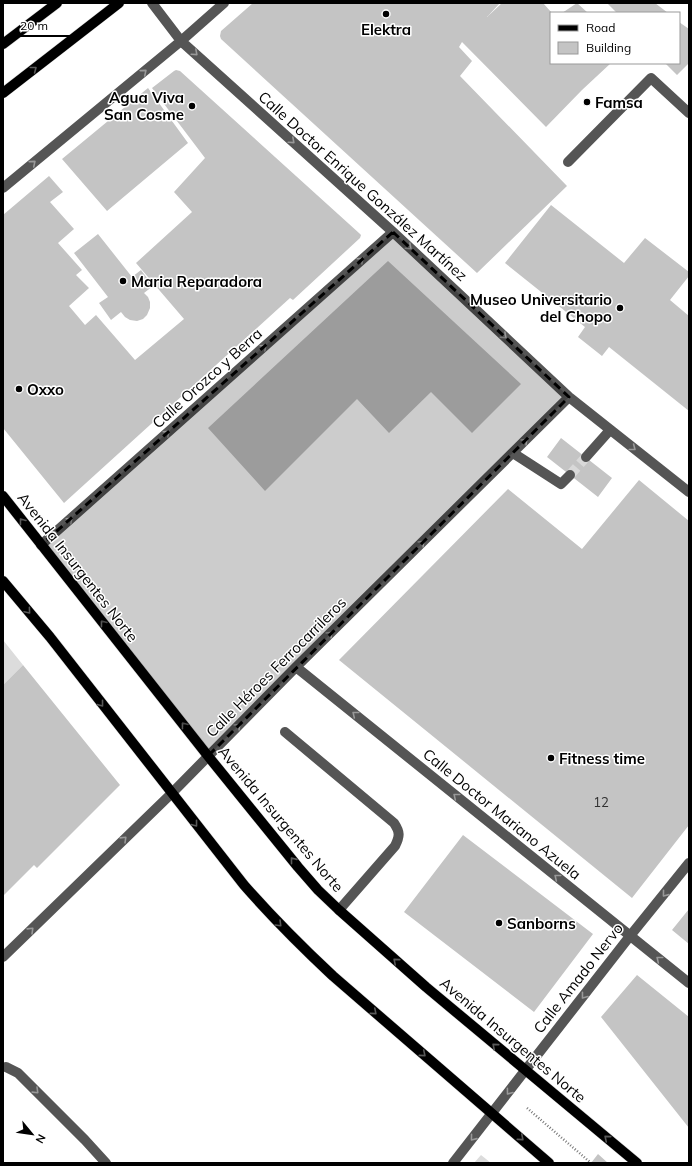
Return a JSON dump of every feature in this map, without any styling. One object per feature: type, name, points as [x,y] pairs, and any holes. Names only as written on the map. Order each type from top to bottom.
[{"type":"main road","points":[[3,93],[119,3]]},
{"type":"main road","points":[[3,44],[51,5]]},
{"type":"main road","name":"Avenida Insurgentes Norte","points":[[3,496],[208,756],[318,890],[426,987],[637,1163]]},
{"type":"main road","points":[[3,582],[50,637],[171,794],[244,885],[269,913],[333,976],[549,1163]]},
{"type":"street","name":"Calle Doctor Enrique González Martínez","points":[[152,3],[181,41],[393,232],[569,397],[689,492]]},
{"type":"street","points":[[3,188],[181,41],[224,3]]},
{"type":"street","points":[[568,162],[651,78],[689,113]]},
{"type":"street","name":"Calle Orozco y Berra","points":[[41,545],[393,232]]},
{"type":"street","name":"Calle Héroes Ferrocarrileros","points":[[3,957],[171,794],[296,667],[569,397]]},
{"type":"street","points":[[586,457],[610,430]]},
{"type":"street","points":[[513,453],[561,484],[570,475]]},
{"type":"street","name":"Calle Doctor Mariano Azuela","points":[[296,667],[689,984]]},
{"type":"street","points":[[285,732],[394,823],[398,830],[399,838],[396,846],[339,910]]},
{"type":"street","name":"Calle Amado Nervo","points":[[453,1163],[630,936],[689,863]]},
{"type":"street","points":[[6,1067],[18,1073],[106,1163]]},
{"type":"path","points":[[527,1108],[591,1163]]},
{"type":"highlighted area","points":[[393,232],[569,397],[208,756],[41,545]]},
{"type":"shaded area","points":[[3,640],[23,665],[3,685]]},
{"type":"shaded area","points":[[481,1155],[491,1163],[474,1163]]},
{"type":"building","points":[[253,3],[500,3],[487,17],[502,3],[543,3],[551,12],[550,64],[610,64],[546,127],[462,42],[459,47],[472,61],[460,76],[567,186],[477,273],[221,39],[221,31]]},
{"type":"building","points":[[577,3],[587,12],[564,12]]},
{"type":"building","points":[[607,3],[655,3],[667,12],[616,12]]},
{"type":"building","points":[[680,23],[689,29],[689,63],[677,75],[666,64],[680,64]]},
{"type":"building","points":[[176,70],[180,71],[361,235],[360,238],[293,300],[290,298],[64,503],[3,428],[3,215],[49,176],[63,192],[50,202],[74,229],[58,243],[82,270],[76,275],[89,288],[69,306],[85,325],[96,315],[135,360],[184,319],[136,263],[192,212],[174,192],[205,158],[152,88]]},
{"type":"building","points":[[148,88],[188,143],[107,211],[62,159]]},
{"type":"building","name":"Museo Universitario del Chopo","points":[[551,205],[624,263],[645,238],[689,272],[689,276],[670,300],[689,316],[689,411],[609,347],[602,356],[578,337],[585,327],[505,263]]},
{"type":"building","name":"Maria Reparadora","points":[[98,234],[132,277],[141,270],[153,286],[144,293],[150,302],[150,308],[147,315],[143,319],[137,321],[130,320],[121,312],[111,320],[99,303],[108,297],[74,253]]},
{"type":"building","points":[[388,261],[521,384],[472,433],[431,392],[389,433],[357,399],[265,491],[208,428]]},
{"type":"building","points":[[561,438],[612,478],[598,497],[547,457]]},
{"type":"building","points":[[639,480],[689,521],[689,825],[632,898],[339,660],[508,489],[582,549]]},
{"type":"building","points":[[23,665],[120,785],[37,868],[34,865],[3,896],[3,685]]},
{"type":"building","name":"Sanborns","points":[[463,835],[593,934],[534,1012],[404,912]]},
{"type":"building","points":[[689,909],[689,944],[672,930]]},
{"type":"building","points":[[637,975],[689,1017],[689,1128],[601,1017]]},
{"type":"building","points":[[598,1154],[608,1163],[591,1163]]},
{"type":"tunnel","points":[[570,475],[586,457]]},
{"type":"place","name":"Elektra","points":[[386,14]]},
{"type":"place","name":"Famsa","points":[[587,102]]},
{"type":"place","name":"Agua Viva San Cosme","points":[[192,106]]},
{"type":"place","name":"Maria Reparadora","points":[[123,281]]},
{"type":"place","name":"Museo Universitario del Chopo","points":[[620,308]]},
{"type":"place","name":"Oxxo","points":[[19,389]]},
{"type":"place","name":"Fitness time","points":[[551,758]]},
{"type":"place","name":"Sanborns","points":[[499,923]]}]
